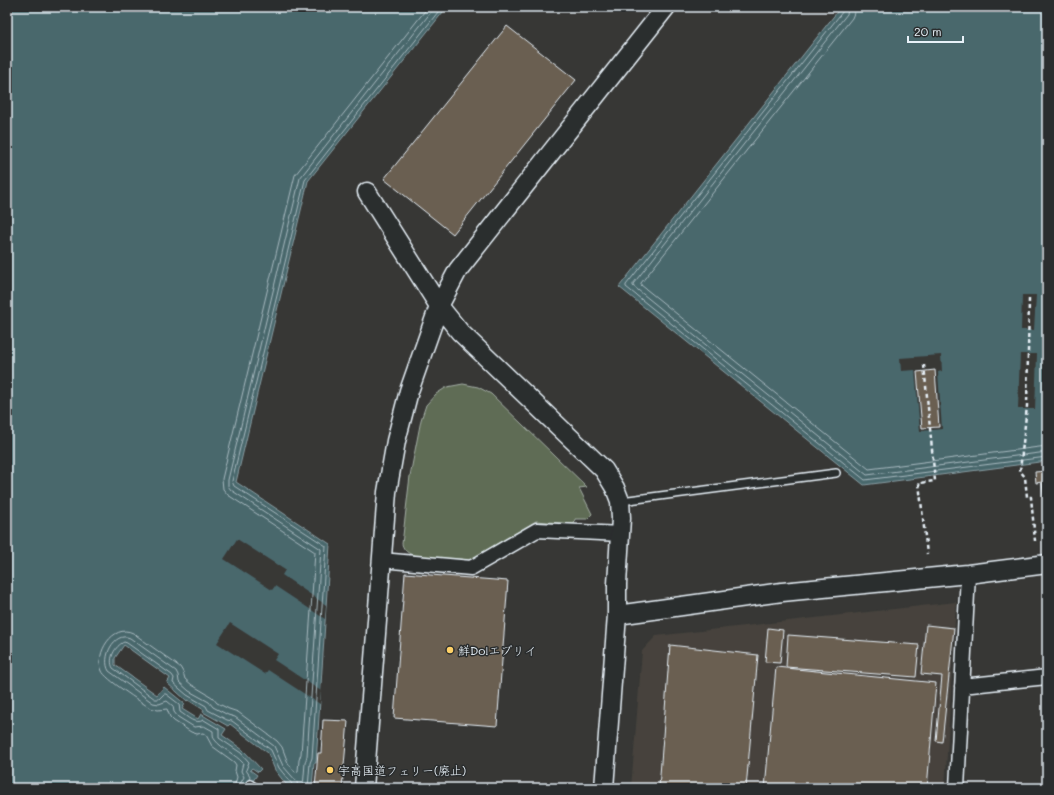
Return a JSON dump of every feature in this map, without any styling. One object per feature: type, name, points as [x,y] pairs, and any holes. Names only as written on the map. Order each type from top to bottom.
[{"type":"street","points":[[364,788],[386,492],[396,442],[409,391],[439,306],[458,270],[666,7]]},
{"type":"street","points":[[367,192],[439,306],[460,332],[604,470],[615,488],[620,501],[621,534],[617,584],[617,615],[604,788]]},
{"type":"street","points":[[381,560],[471,568],[537,530],[621,534]]},
{"type":"street","points":[[617,615],[782,592],[968,574],[1047,564]]},
{"type":"street","points":[[957,788],[968,574]]},
{"type":"street","points":[[962,686],[1047,677]]},
{"type":"lane","points":[[620,501],[836,473]]},
{"type":"path","points":[[1029,299],[1027,406],[1020,471],[1025,477],[1027,497],[1031,497],[1035,541]]},
{"type":"path","points":[[924,365],[935,481],[919,483],[927,554]]},
{"type":"shaded area","points":[[956,602],[945,788],[631,788],[642,651],[656,636]]},
{"type":"green space","points":[[463,384],[478,387],[491,394],[587,487],[579,488],[592,514],[587,519],[575,519],[574,524],[536,521],[470,560],[415,556],[405,550],[402,544],[410,476],[421,420],[426,405],[436,394],[447,387]]},
{"type":"water","points":[[7,7],[447,7],[308,181],[236,482],[330,544],[316,763],[314,763],[312,788],[291,788],[275,770],[268,753],[230,724],[228,726],[203,712],[204,710],[188,700],[187,701],[167,683],[170,678],[124,645],[115,658],[115,665],[157,695],[164,687],[185,704],[182,709],[198,719],[201,714],[226,729],[222,735],[243,750],[261,769],[258,772],[252,768],[250,770],[257,775],[248,788],[7,788]]},
{"type":"water","points":[[841,7],[1047,7],[1047,461],[864,485],[619,287]]},
{"type":"pier","points":[[1022,295],[1036,295],[1034,330],[1021,330]]},
{"type":"pier","points":[[1020,354],[1037,354],[1035,409],[1018,409]]},
{"type":"pier","points":[[941,355],[942,371],[938,372],[942,429],[920,431],[915,370],[901,371],[900,358]]},
{"type":"pier","points":[[237,539],[285,570],[282,575],[326,605],[325,619],[275,586],[272,590],[224,559]]},
{"type":"pier","points":[[230,623],[278,654],[274,660],[321,691],[320,704],[268,670],[265,674],[217,643]]},
{"type":"building","points":[[507,26],[576,80],[453,234],[384,179]]},
{"type":"building","points":[[935,370],[939,427],[922,428],[917,372]]},
{"type":"building","points":[[1047,471],[1046,523],[1042,482],[1036,483],[1035,472]]},
{"type":"building","points":[[405,573],[508,581],[497,726],[394,718]]},
{"type":"building","points":[[926,625],[954,628],[942,742],[936,741],[942,676],[921,674]]},
{"type":"building","points":[[768,628],[783,630],[780,663],[765,662]]},
{"type":"building","points":[[788,635],[919,645],[916,677],[786,667]]},
{"type":"building","points":[[670,645],[758,655],[746,788],[659,788]]},
{"type":"building","points":[[776,667],[936,683],[927,788],[765,788]]},
{"type":"building","name":"宇高国道フェリー(廃止)","points":[[323,720],[348,721],[342,788],[315,788],[318,753],[321,753]]},
{"type":"place","name":"鮮Do!エブリイ","points":[[450,650]]},
{"type":"place","name":"宇高国道フェリー(廃止)","points":[[330,770]]}]
